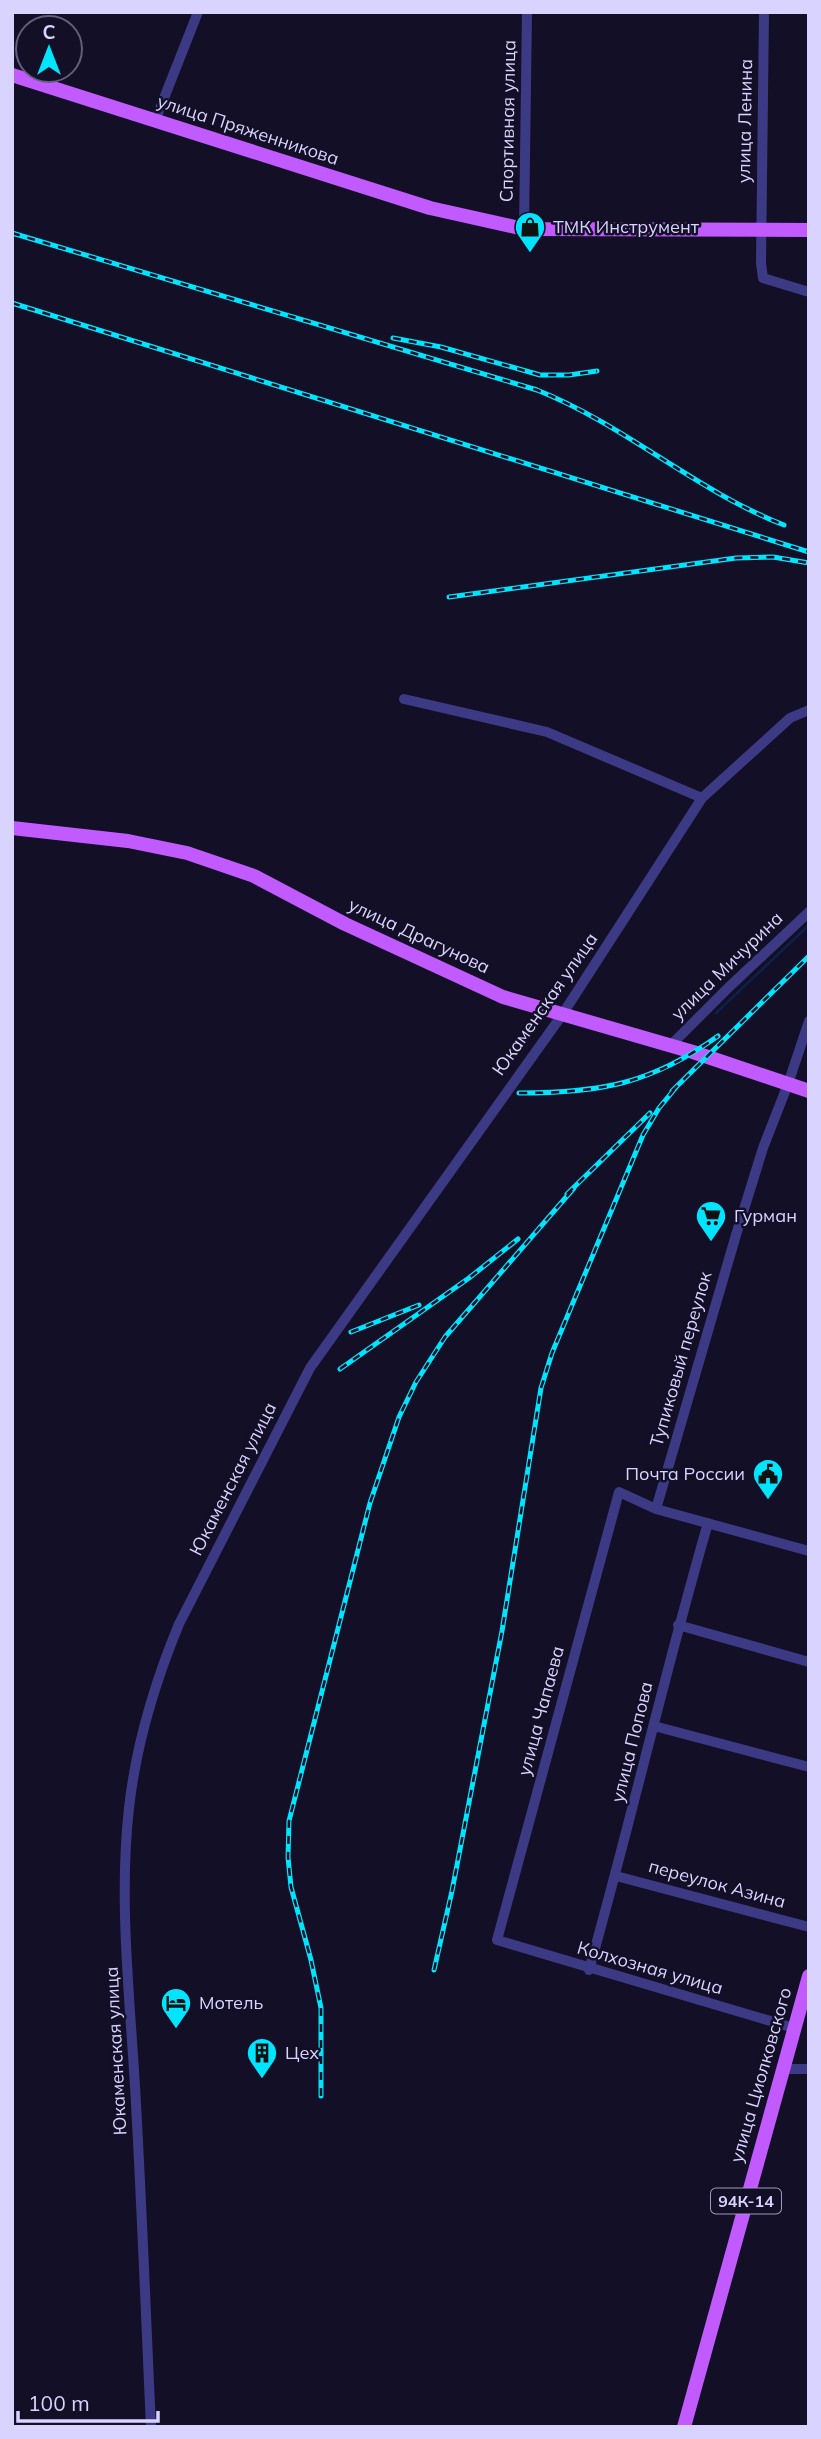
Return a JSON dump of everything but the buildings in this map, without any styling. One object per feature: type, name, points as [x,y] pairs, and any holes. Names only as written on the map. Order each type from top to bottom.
[{"type":"main road","name":"улица Пряженникова","points":[[12,75],[430,208],[473,218],[524,225],[761,227],[809,230]]},
{"type":"main road","name":"улица Пряженникова","points":[[761,227],[809,222]]},
{"type":"main road","name":"улица Драгунова","points":[[12,828],[128,841],[187,853],[254,876],[345,924],[503,997],[693,1052],[809,1091]]},
{"type":"main road","name":"улица Циолковского","points":[[684,2427],[809,1976]]},
{"type":"street","points":[[155,121],[198,12]]},
{"type":"street","name":"Спортивная улица","points":[[524,225],[527,12]]},
{"type":"street","name":"улица Ленина","points":[[764,12],[761,227],[763,278],[809,292]]},
{"type":"street","points":[[404,699],[547,732],[702,799]]},
{"type":"street","name":"Юкаменская улица","points":[[151,2427],[126,1848],[134,1777],[153,1698],[178,1624],[300,1384],[562,1015],[702,799],[790,718],[809,710]]},
{"type":"street","name":"улица Мичурина","points":[[669,1047],[809,912]]},
{"type":"street","name":"Тупиковый переулок","points":[[656,1509],[763,1148],[789,1084],[809,1021]]},
{"type":"street","name":"улица Чапаева","points":[[497,1940],[619,1492],[656,1509]]},
{"type":"street","points":[[656,1509],[809,1550]]},
{"type":"street","name":"улица Попова","points":[[589,1970],[616,1875],[678,1625],[708,1523]]},
{"type":"street","points":[[678,1625],[809,1661]]},
{"type":"street","points":[[654,1726],[809,1768]]},
{"type":"street","name":"переулок Азина","points":[[616,1875],[809,1927]]},
{"type":"street","name":"Колхозная улица","points":[[497,1940],[589,1970],[794,2028]]},
{"type":"street","points":[[782,2068],[809,2069]]},
{"type":"waterway","points":[[716,1013],[809,925]]},
{"type":"railway","points":[[12,233],[537,390],[569,404],[721,494],[784,525]]},
{"type":"railway","points":[[12,303],[809,552]]},
{"type":"railway","points":[[393,338],[441,347],[540,375],[597,371]]},
{"type":"railway","points":[[449,597],[736,558],[773,557],[809,563]]},
{"type":"railway","points":[[672,1091],[809,956]]},
{"type":"railway","points":[[519,1093],[575,1091],[624,1082],[670,1065],[718,1036]]},
{"type":"railway","points":[[434,1970],[452,1891],[502,1631],[541,1388],[552,1353],[643,1135],[659,1108],[678,1085]]},
{"type":"railway","points":[[567,1194],[650,1113]]},
{"type":"railway","points":[[321,2096],[321,2008],[291,1887],[289,1821],[370,1503],[399,1417],[416,1382],[445,1337],[574,1188]]},
{"type":"railway","points":[[340,1369],[469,1278],[518,1239]]},
{"type":"railway","points":[[351,1332],[419,1305]]},
{"type":"place","name":"ТМК Инструмент","points":[[530,254]]},
{"type":"place","name":"Гурман","points":[[711,1243]]},
{"type":"place","name":"Почта России","points":[[768,1501]]},
{"type":"place","name":"Мотель","points":[[176,2030]]},
{"type":"place","name":"Цех","points":[[262,2080]]}]
